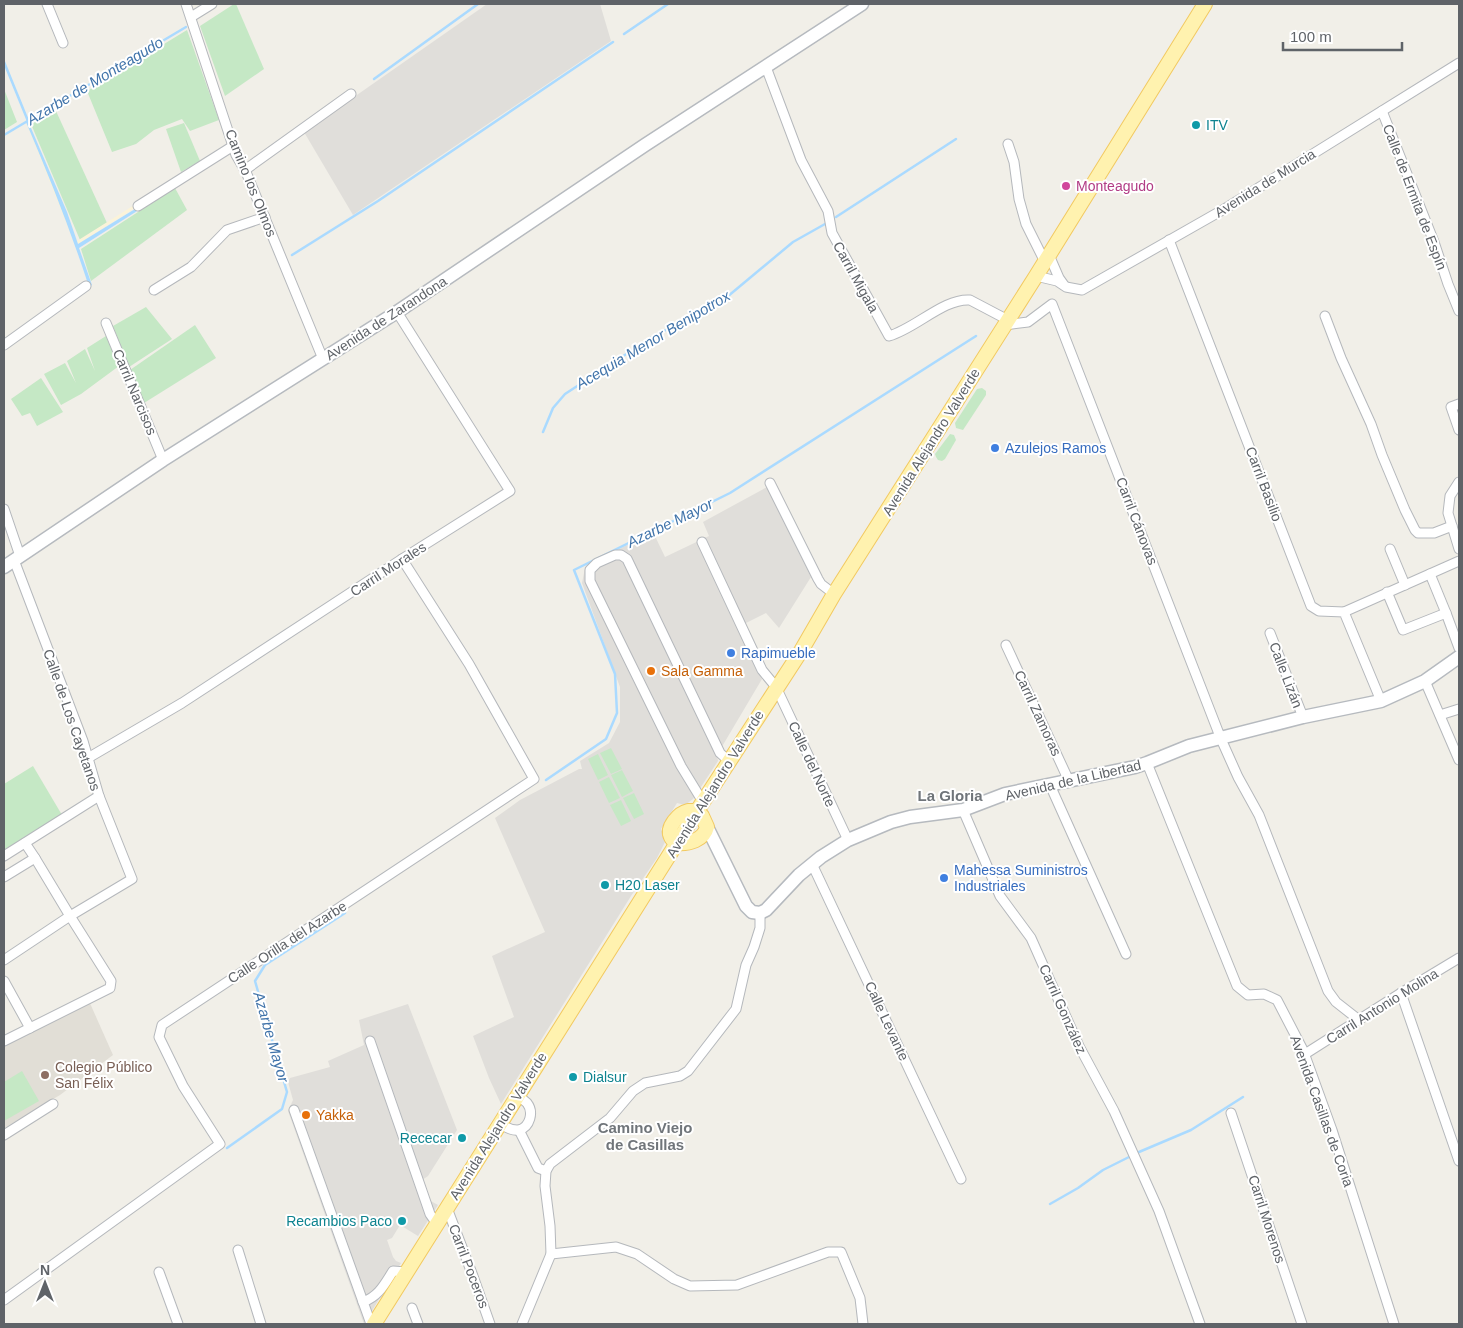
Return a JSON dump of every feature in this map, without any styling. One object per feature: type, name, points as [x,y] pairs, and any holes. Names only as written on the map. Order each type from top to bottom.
[{"type":"main road","points":[[1036,276],[1205,4]]},
{"type":"main road","name":"Avenida Alejandro Valverde","points":[[372,1324],[700,806],[801,651],[834,594],[1036,276]]},
{"type":"main road","points":[[677,843],[684,844],[697,840],[704,835],[707,827],[700,806]]},
{"type":"street","points":[[47,4],[63,43]]},
{"type":"street","name":"Camino los Olmos","points":[[186,4],[236,155],[245,170],[323,359]]},
{"type":"street","points":[[191,17],[212,4]]},
{"type":"street","name":"Avenida de Zarandona","points":[[13,561],[163,460],[397,312],[857,5]]},
{"type":"street","name":"Avenida de Murcia","points":[[1036,276],[1057,281],[1066,287],[1082,290],[1226,208],[1459,64]]},
{"type":"street","name":"Carril Migala","points":[[766,67],[801,160],[828,211],[832,233],[889,336],[940,309],[964,300],[970,300],[1007,322]]},
{"type":"street","points":[[245,170],[351,94]]},
{"type":"street","name":"Calle de Ermita de Espín","points":[[1382,111],[1459,311]]},
{"type":"street","points":[[1008,144],[1014,162],[1019,198],[1026,224],[1066,287]]},
{"type":"street","points":[[138,206],[233,146]]},
{"type":"street","points":[[154,290],[191,267],[227,230],[264,217]]},
{"type":"street","name":"Carril Basilio","points":[[1169,240],[1311,606],[1319,611],[1344,612]]},
{"type":"street","points":[[4,345],[86,286]]},
{"type":"street","name":"Carril Cánovas","points":[[1007,322],[1028,322],[1052,304],[1221,739],[1238,777],[1259,815],[1328,991],[1336,1002],[1359,1020]]},
{"type":"street","name":"Carril Morales","points":[[88,758],[182,702],[510,491],[397,312]]},
{"type":"street","points":[[1325,316],[1341,358],[1415,530],[1418,533],[1434,533],[1452,526]]},
{"type":"street","name":"Carril Narcisos","points":[[106,323],[163,460]]},
{"type":"street","points":[[1459,404],[1451,407],[1459,430]]},
{"type":"street","points":[[1459,482],[1450,496],[1448,513],[1459,549]]},
{"type":"street","points":[[770,483],[818,579],[834,594]]},
{"type":"street","name":"Calle de Los Cayetanos","points":[[4,508],[13,561],[79,732],[99,796],[132,879],[70,916]]},
{"type":"street","name":"Calle del Norte","points":[[702,542],[762,670],[776,687],[848,840]]},
{"type":"street","points":[[1390,550],[1405,585]]},
{"type":"street","points":[[700,806],[590,580],[590,570],[597,562],[615,555],[622,555],[626,559],[720,752],[729,761]]},
{"type":"street","name":"Calle Orilla del Azarbe","points":[[4,1300],[220,1144],[183,1086],[159,1037],[162,1025],[534,779],[469,664],[402,560]]},
{"type":"street","points":[[1381,702],[1344,612],[1459,561]]},
{"type":"street","points":[[1430,574],[1459,648]]},
{"type":"street","points":[[1387,592],[1403,630],[1446,613]]},
{"type":"street","name":"Calle Lizán","points":[[1270,633],[1303,717]]},
{"type":"street","name":"Carril Zamoras","points":[[1006,645],[1070,781]]},
{"type":"street","name":"Avenida de la Libertad","points":[[760,913],[773,904],[799,875],[812,864],[848,840],[891,822],[910,817],[963,810],[1005,794],[1147,764],[1189,746],[1303,717],[1381,702],[1425,681],[1459,656]]},
{"type":"street","points":[[1425,681],[1459,760]]},
{"type":"street","points":[[1440,715],[1459,708]]},
{"type":"street","name":"Avenida Casillas de Coria","points":[[1147,764],[1238,986],[1248,995],[1264,994],[1277,1000],[1305,1054],[1332,1130],[1394,1324]]},
{"type":"street","points":[[1050,785],[1126,954]]},
{"type":"street","points":[[4,856],[99,796]]},
{"type":"street","name":"Carril González","points":[[963,810],[1000,896],[1031,938],[1079,1046],[1114,1111],[1159,1212],[1200,1324]]},
{"type":"street","points":[[522,1324],[551,1254],[545,1186],[546,1171],[550,1164],[610,1118],[633,1091],[645,1083],[680,1076],[688,1072],[696,1059],[736,1009],[746,965],[760,928],[760,913],[752,912],[746,906],[707,827]]},
{"type":"street","points":[[697,840],[707,839],[715,842]]},
{"type":"street","points":[[4,1041],[110,988],[111,981],[25,843]]},
{"type":"street","points":[[4,877],[35,858]]},
{"type":"street","name":"Calle Levante","points":[[812,864],[962,1179]]},
{"type":"street","points":[[4,960],[70,916]]},
{"type":"street","name":"Carril Antonio Molina","points":[[1305,1054],[1459,958]]},
{"type":"street","points":[[4,981],[30,1028]]},
{"type":"street","points":[[1401,993],[1459,1161]]},
{"type":"street","points":[[370,1041],[430,1214],[437,1224]]},
{"type":"street","points":[[500,1124],[508,1129],[519,1130],[526,1126],[530,1111],[527,1104],[517,1096]]},
{"type":"street","points":[[4,1135],[53,1104]]},
{"type":"street","points":[[294,1110],[372,1324]]},
{"type":"street","name":"Carril Morenos","points":[[1231,1114],[1302,1324]]},
{"type":"street","points":[[519,1130],[538,1168],[546,1171]]},
{"type":"street","name":"Carril Poceros","points":[[446,1208],[490,1324]]},
{"type":"street","points":[[551,1254],[616,1247],[637,1254],[674,1279],[690,1286],[737,1285],[828,1252],[841,1252],[860,1298],[863,1324]]},
{"type":"street","points":[[238,1250],[261,1324]]},
{"type":"street","points":[[363,1302],[379,1292],[393,1271],[406,1272]]},
{"type":"street","points":[[160,1272],[178,1324]]},
{"type":"street","points":[[412,1308],[418,1324]]},
{"type":"shaded area","points":[[487,4],[600,4],[611,41],[353,215],[304,132]]},
{"type":"shaded area","points":[[767,487],[811,577],[779,628],[766,613],[738,627],[762,679],[717,755],[718,761],[693,799],[685,805],[677,803],[661,829],[666,840],[657,858],[631,896],[501,1104],[473,1036],[514,1017],[492,956],[545,932],[495,818],[520,800],[582,769],[580,761],[609,743],[620,722],[620,687],[582,583],[585,568],[625,546],[654,534],[665,557],[709,536],[703,522]]},
{"type":"shaded area","name":"Colegio Público San Félix","points":[[89,1001],[113,1055],[60,1095],[4,1128],[4,1044]]},
{"type":"shaded area","points":[[408,1004],[457,1130],[428,1176],[422,1180],[427,1199],[438,1205],[418,1236],[400,1225],[392,1238],[387,1240],[393,1257],[401,1263],[364,1324],[288,1111],[293,1100],[288,1082],[290,1078],[330,1067],[328,1061],[364,1045],[359,1020]]},
{"type":"green space","points":[[236,4],[264,69],[225,96],[200,26]]},
{"type":"green space","points":[[187,30],[219,120],[190,131],[182,119],[154,130],[136,144],[112,152],[87,91]]},
{"type":"green space","points":[[4,89],[17,122],[4,130]]},
{"type":"green space","points":[[56,111],[107,223],[80,240],[31,124]]},
{"type":"green space","points":[[184,123],[200,161],[181,172],[166,129]]},
{"type":"green space","points":[[175,188],[187,210],[91,281],[81,249]]},
{"type":"green space","points":[[146,307],[172,339],[129,367],[113,326]]},
{"type":"green space","points":[[195,325],[216,358],[144,403],[130,370]]},
{"type":"green space","points":[[106,336],[119,366],[81,394],[61,405],[44,374],[65,363],[76,383],[67,361],[85,349],[95,371],[87,348]]},
{"type":"green space","points":[[41,378],[63,412],[37,426],[30,413],[22,416],[11,399]]},
{"type":"green space","points":[[982,388],[986,391],[986,395],[963,430],[956,428],[955,423],[977,389]]},
{"type":"green space","points":[[950,434],[954,435],[956,440],[945,459],[942,461],[938,460],[935,454]]},
{"type":"green space","points":[[611,748],[622,769],[611,774],[600,753]]},
{"type":"green space","points":[[598,754],[608,775],[598,780],[588,759]]},
{"type":"green space","points":[[33,766],[62,815],[4,850],[4,784]]},
{"type":"green space","points":[[622,770],[633,791],[622,797],[611,775]]},
{"type":"green space","points":[[609,777],[620,798],[609,803],[599,782]]},
{"type":"green space","points":[[634,793],[644,814],[634,819],[623,798]]},
{"type":"green space","points":[[621,800],[631,821],[621,826],[610,805]]},
{"type":"green space","points":[[22,1071],[39,1101],[4,1121],[4,1082]]},
{"type":"sand","points":[[28,121],[77,241],[74,242],[26,122]]},
{"type":"sand","points":[[163,187],[165,189],[78,244],[77,241]]},
{"type":"water","points":[[28,121],[67,212],[78,244],[166,190],[167,192],[79,248],[92,285],[89,287],[75,245],[26,122]]},
{"type":"waterway","points":[[374,79],[478,4]]},
{"type":"waterway","points":[[624,34],[668,4]]},
{"type":"waterway","name":"Azarbe de Monteagudo","points":[[4,135],[186,27]]},
{"type":"waterway","points":[[292,255],[378,201],[613,42]]},
{"type":"waterway","points":[[4,62],[28,121]]},
{"type":"waterway","name":"Acequia Menor Benipotrox","points":[[836,217],[956,139]]},
{"type":"waterway","name":"Acequia Menor Benipotrox","points":[[543,432],[553,408],[565,394],[654,336],[721,302],[793,242],[825,224]]},
{"type":"waterway","name":"Azarbe Mayor","points":[[546,780],[606,739],[617,713],[615,674],[574,570],[730,493],[976,336]]},
{"type":"waterway","name":"Azarbe Mayor","points":[[227,1148],[282,1109],[287,1092],[255,981],[265,965],[345,913]]},
{"type":"waterway","points":[[1139,1152],[1191,1130],[1243,1097]]},
{"type":"waterway","points":[[1050,1204],[1078,1188],[1103,1170],[1131,1156]]},
{"type":"place","name":"ITV","points":[[1196,125]]},
{"type":"place","name":"Monteagudo","points":[[1066,186]]},
{"type":"place","name":"Azulejos Ramos","points":[[995,448]]},
{"type":"place","name":"Rapimueble","points":[[731,653]]},
{"type":"place","name":"Sala Gamma","points":[[651,671]]},
{"type":"place","name":"Mahessa Suministros Industriales","points":[[944,878]]},
{"type":"place","name":"H20 Laser","points":[[605,885]]},
{"type":"place","name":"Colegio Público San Félix","points":[[45,1075]]},
{"type":"place","name":"Dialsur","points":[[573,1077]]},
{"type":"place","name":"Yakka","points":[[306,1115]]},
{"type":"place","name":"Rececar","points":[[462,1138]]},
{"type":"place","name":"Recambios Paco","points":[[402,1221]]},
{"type":"district","name":"La Gloria","points":[[950,796]]},
{"type":"district","name":"Camino Viejo de Casillas","points":[[645,1136]]}]
